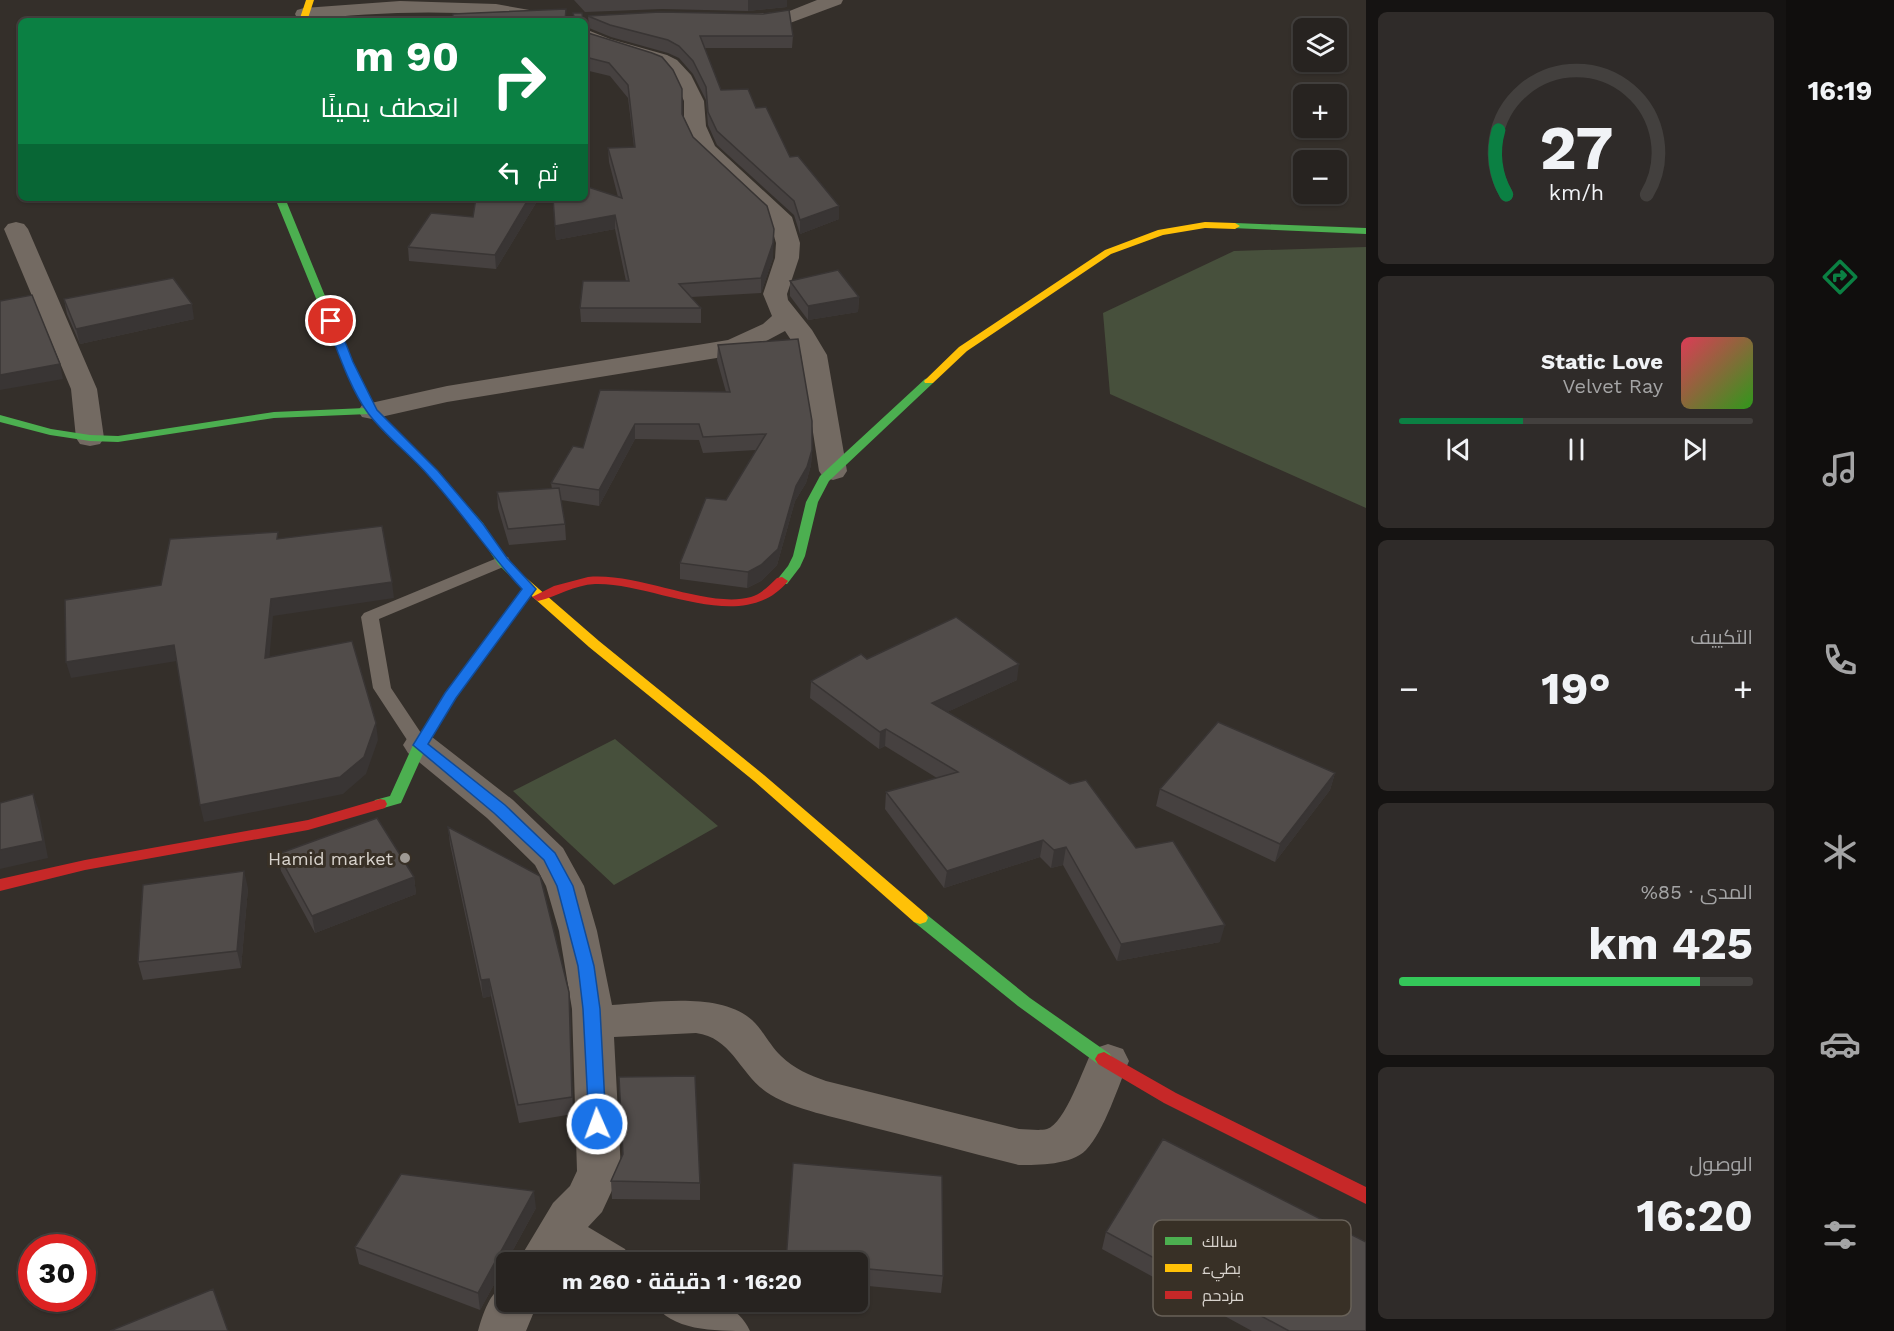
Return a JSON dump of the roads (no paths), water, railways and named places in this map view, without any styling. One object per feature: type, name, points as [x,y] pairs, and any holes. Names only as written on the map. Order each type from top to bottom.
[{"type":"street","points":[[727,19],[765,20],[790,17],[834,0]]},
{"type":"street","points":[[304,8],[445,3],[502,4],[548,18]]},
{"type":"street","points":[[588,30],[603,43],[670,64],[684,79],[694,101],[695,126],[706,148],[780,217],[788,243],[787,258],[775,294],[781,310],[802,335],[814,355],[833,471]]},
{"type":"street","points":[[281,201],[347,362],[372,411],[433,473],[478,526],[502,561],[533,593],[789,804],[917,918],[991,979],[1108,1061],[1194,1109],[1366,1196]]},
{"type":"street","points":[[0,885],[85,865],[308,825],[396,799],[420,745],[450,696],[533,593],[571,583],[595,580],[637,584],[712,600],[745,602],[759,598],[789,574],[799,552],[814,493],[833,471],[963,349],[1108,252],[1161,232],[1204,225],[1366,231]]},
{"type":"street","points":[[16,229],[84,389],[90,438]]},
{"type":"street","points":[[0,418],[50,432],[118,440],[274,414],[372,411],[447,394],[735,347],[772,329],[786,317]]},
{"type":"street","points":[[420,745],[500,809],[550,857],[565,886],[578,931],[586,966],[593,1022],[599,1171],[586,1198],[569,1217],[550,1249]]},
{"type":"street","points":[[593,1022],[696,1017],[718,1020],[737,1031],[767,1069],[787,1084],[823,1097],[1019,1147],[1050,1147],[1070,1138],[1082,1120],[1108,1061]]},
{"type":"street","points":[[502,1331],[509,1312]]},
{"type":"street","points":[[693,1312],[726,1331]]},
{"type":"lane","points":[[420,745],[382,688],[370,617],[502,561]]},
{"type":"place","name":"Hamid market","points":[[405,858]]}]
